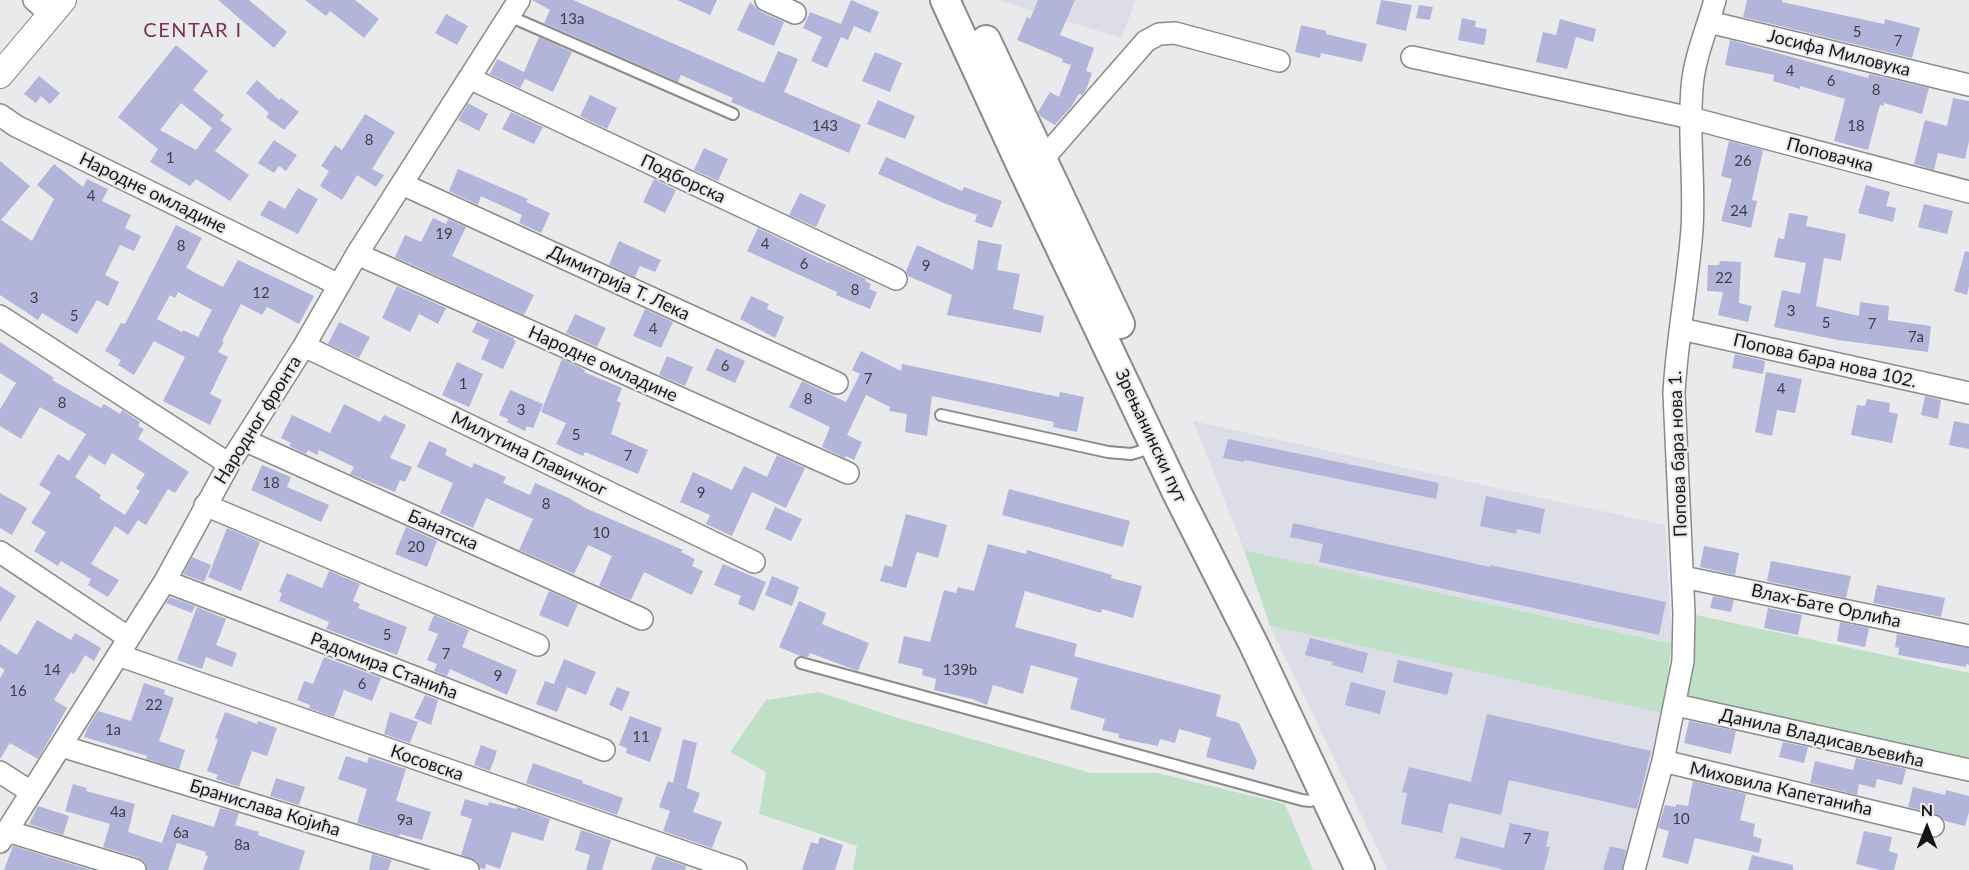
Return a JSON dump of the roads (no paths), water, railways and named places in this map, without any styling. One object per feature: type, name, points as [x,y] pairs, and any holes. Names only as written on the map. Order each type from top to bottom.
[{"type":"main road","name":"Зрењанински пут","points":[[945,0],[1020,164],[1254,645],[1360,870]]},
{"type":"main road","name":"Зрењанински пут","points":[[967,0],[1220,537],[1381,870]]},
{"type":"street","points":[[766,0],[795,13]]},
{"type":"street","name":"Попова бара нова 1.","points":[[1634,870],[1664,761],[1684,654],[1683,577],[1674,393],[1692,220],[1691,118],[1694,72],[1715,0]]},
{"type":"street","points":[[0,75],[50,5]]},
{"type":"street","name":"Народног фронта","points":[[3,837],[165,581],[229,464],[304,346],[357,254],[514,8]]},
{"type":"street","name":"Јосифа Миловука","points":[[1708,22],[1969,85]]},
{"type":"street","points":[[1042,160],[1146,41],[1159,34],[1175,33],[1279,61]]},
{"type":"street","name":"Поповачка","points":[[1412,57],[1691,118],[1969,192]]},
{"type":"street","name":"Подборска","points":[[469,78],[896,279]]},
{"type":"street","name":"Народне омладине","points":[[0,115],[16,126],[339,285]]},
{"type":"street","name":"Димитрија Т. Лека","points":[[402,183],[837,383]]},
{"type":"street","name":"Народне омладине","points":[[357,254],[848,473]]},
{"type":"street","points":[[0,316],[229,464]]},
{"type":"street","name":"Попова бара нова 102.","points":[[1681,328],[1969,393]]},
{"type":"street","name":"Милутина Главичког","points":[[304,346],[754,562]]},
{"type":"street","name":"Банатска","points":[[244,440],[642,619]]},
{"type":"street","points":[[205,506],[538,645]]},
{"type":"street","name":"Косовска","points":[[0,552],[124,646],[736,870]]},
{"type":"street","name":"Влах-Бате Орлића","points":[[1683,577],[1969,636]]},
{"type":"street","name":"Радомира Станића","points":[[165,581],[604,750]]},
{"type":"street","name":"Данила Владисављевића","points":[[1676,705],[1969,770]]},
{"type":"street","name":"Бранислава Којића","points":[[61,746],[468,870]]},
{"type":"street","name":"Миховила Капетанића","points":[[1664,761],[1933,826]]},
{"type":"street","points":[[0,772],[31,792]]},
{"type":"street","points":[[3,837],[135,870]]},
{"type":"lane","points":[[514,8],[733,114]]},
{"type":"lane","points":[[941,415],[1108,452],[1131,454],[1156,447]]},
{"type":"lane","points":[[801,663],[1302,800],[1310,801],[1325,796]]},
{"type":"district","name":"CENTAR I","points":[[193,31]]}]
